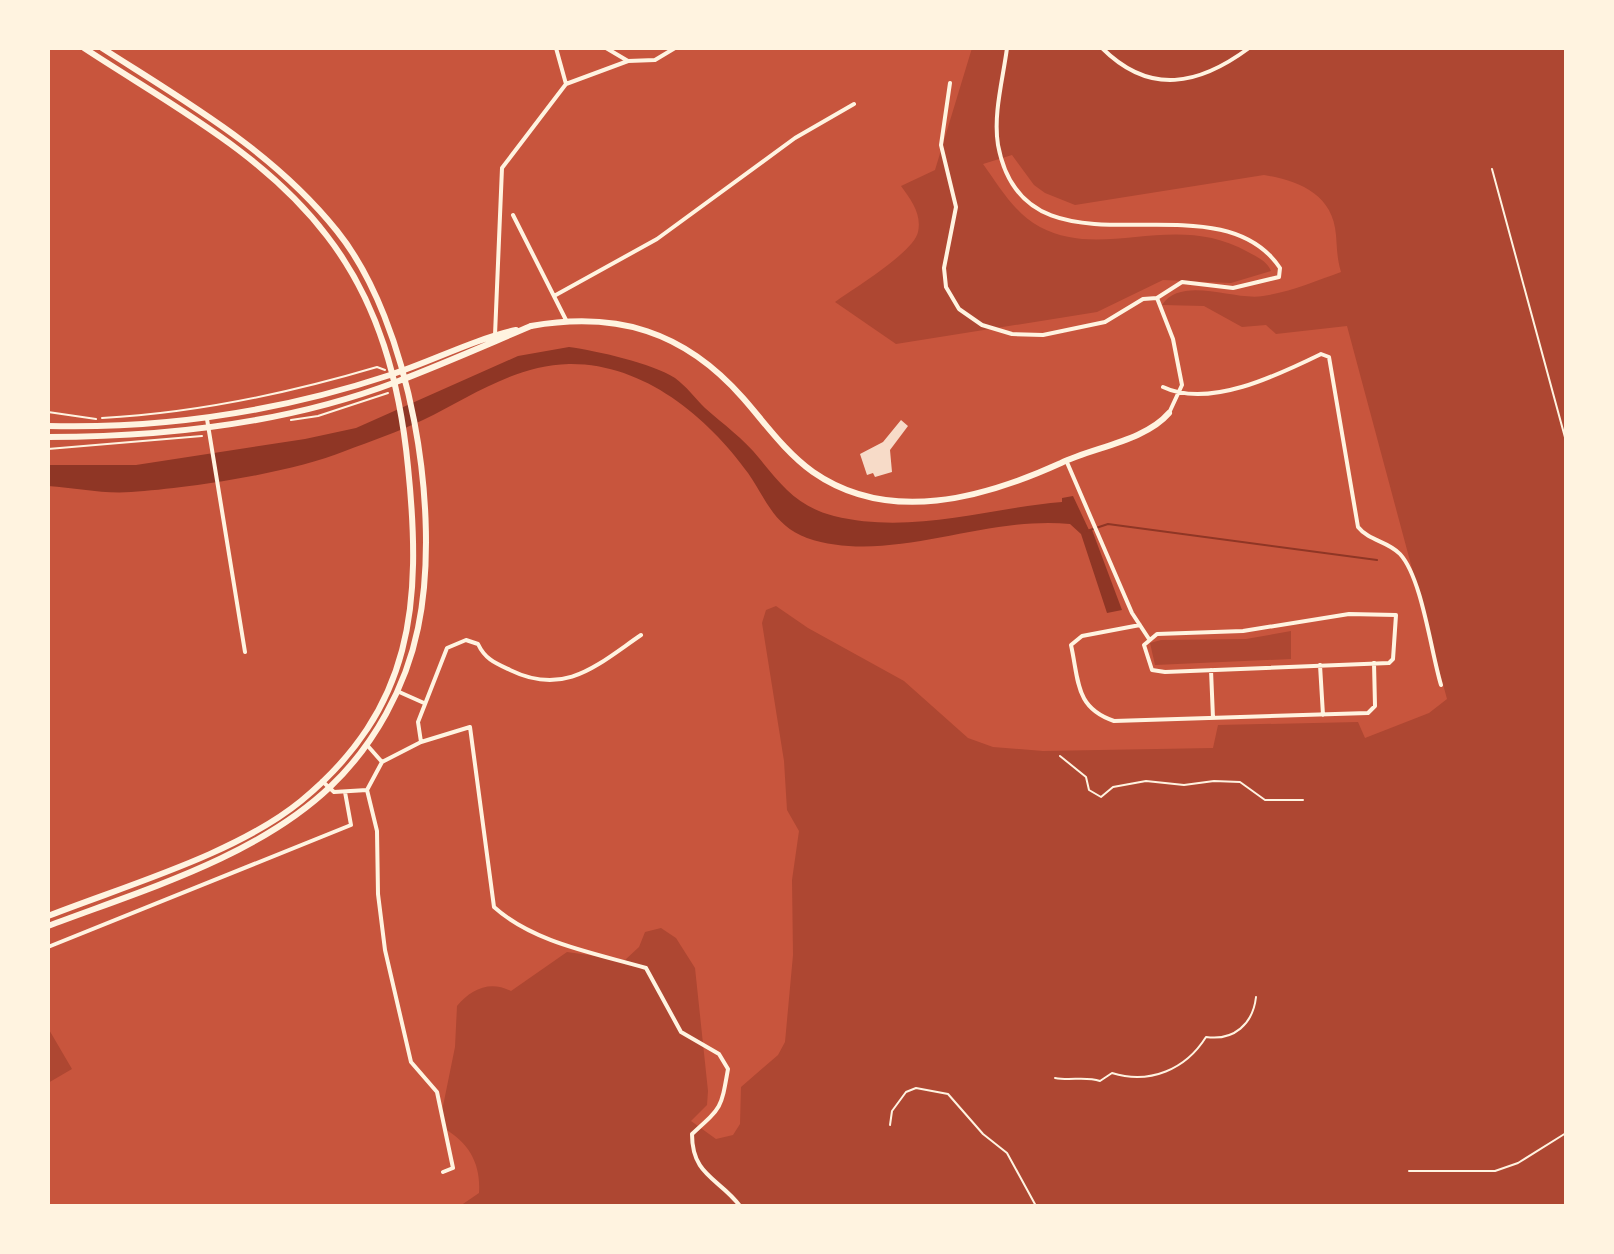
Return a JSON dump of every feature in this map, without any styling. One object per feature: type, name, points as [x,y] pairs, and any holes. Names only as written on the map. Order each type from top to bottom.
[{"type":"main road","points":[[48,916],[255,831],[289,810],[339,766],[370,723],[395,674],[413,610],[415,545],[405,435],[394,374],[360,287],[327,236],[295,198],[243,152],[84,48]]},
{"type":"main road","points":[[48,926],[252,844],[288,822],[329,788],[367,745],[397,691],[418,629],[425,574],[416,431],[410,396],[405,374],[364,271],[339,233],[299,186],[234,134],[102,48]]},
{"type":"main road","points":[[48,437],[133,436],[288,412],[396,382],[405,374],[495,335],[566,320],[636,327],[687,348],[737,391],[798,460],[829,481],[866,497],[906,503],[952,498],[1033,476],[1066,460],[1157,427],[1169,413]]},
{"type":"main road","points":[[48,426],[208,423],[288,405],[394,374],[405,374],[531,326]]},
{"type":"street","points":[[556,48],[566,84]]},
{"type":"street","points":[[606,48],[628,61]]},
{"type":"street","points":[[495,335],[502,168],[566,84],[628,61],[655,60],[675,48]]},
{"type":"street","points":[[950,83],[941,145],[956,207],[944,268],[946,287],[959,309],[982,325],[1012,334],[1043,335],[1105,322],[1143,299],[1157,298],[1182,282],[1233,288],[1279,277],[1280,268],[1273,257],[1222,231],[1177,223],[1082,225],[1057,218],[1032,204],[1012,180],[999,147],[997,122],[1007,48]]},
{"type":"street","points":[[1102,48],[1139,76],[1179,82],[1220,69],[1249,48]]},
{"type":"street","points":[[554,296],[657,239],[795,138],[854,104]]},
{"type":"street","points":[[513,215],[566,320]]},
{"type":"street","points":[[1157,298],[1173,339],[1182,385],[1169,413]]},
{"type":"street","points":[[1163,387],[1179,392],[1230,392],[1321,354],[1329,357],[1358,527],[1396,550],[1405,561],[1419,594],[1441,685]]},
{"type":"street","points":[[208,423],[245,652]]},
{"type":"street","points":[[1066,460],[1132,613],[1149,639]]},
{"type":"street","points":[[1349,614],[1396,615],[1393,659],[1374,663],[1152,670],[1144,645],[1149,639],[1182,631],[1243,631],[1349,614]]},
{"type":"street","points":[[1140,625],[1082,636],[1071,645],[1089,710],[1114,721],[1368,713],[1375,706],[1374,663]]},
{"type":"street","points":[[421,742],[418,722],[447,648],[466,640],[478,644],[484,657],[522,676],[550,682],[580,676],[641,635]]},
{"type":"street","points":[[1320,665],[1323,715]]},
{"type":"street","points":[[1211,670],[1213,718]]},
{"type":"street","points":[[397,691],[424,703]]},
{"type":"street","points":[[443,1172],[453,1168],[437,1092],[411,1062],[385,950],[378,894],[377,831],[367,790],[382,762],[421,742],[470,727],[494,907],[510,922],[535,934],[646,968],[681,1032],[719,1054],[728,1069],[722,1105],[712,1119],[692,1134],[692,1153],[711,1181],[729,1191],[740,1206]]},
{"type":"street","points":[[367,745],[382,762]]},
{"type":"street","points":[[322,780],[329,788],[345,792],[367,790]]},
{"type":"street","points":[[48,947],[351,825],[345,792]]},
{"type":"path","points":[[1492,169],[1566,441]]},
{"type":"path","points":[[48,412],[96,419],[182,412],[294,391],[377,367],[394,374]]},
{"type":"path","points":[[1060,756],[1086,777],[1089,790],[1101,797],[1113,787],[1146,781],[1184,785],[1227,781],[1250,786],[1265,800],[1303,800]]},
{"type":"path","points":[[1055,1078],[1071,1081],[1087,1077],[1100,1081],[1112,1073],[1125,1077],[1157,1077],[1195,1054],[1206,1037],[1223,1040],[1237,1035],[1254,1014],[1256,997]]},
{"type":"path","points":[[890,1125],[892,1111],[906,1092],[916,1088],[948,1094],[983,1134],[1007,1153],[1036,1206]]},
{"type":"path","points":[[1409,1171],[1495,1171],[1518,1163],[1566,1133]]},
{"type":"shaded area","points":[[972,48],[1566,48],[1566,1206],[460,1206],[479,1193],[478,1173],[467,1148],[445,1129],[442,1111],[455,1047],[457,1006],[475,991],[496,986],[511,991],[567,952],[625,960],[639,947],[645,932],[661,928],[676,938],[695,968],[708,1091],[707,1105],[691,1121],[716,1139],[733,1135],[740,1124],[741,1087],[778,1055],[785,1042],[793,955],[792,880],[799,831],[787,810],[784,761],[762,623],[766,610],[776,606],[808,628],[904,681],[968,738],[993,747],[1043,751],[1213,748],[1218,725],[1358,722],[1365,738],[1429,713],[1447,699],[1347,326],[1276,334],[1266,325],[1242,327],[1204,306],[1162,305],[1171,296],[1195,290],[1263,296],[1341,272],[1333,221],[1328,209],[1312,192],[1290,181],[1264,175],[1075,205],[1034,185],[1012,155],[983,164],[1015,207],[1040,227],[1064,236],[1089,239],[1193,235],[1220,240],[1258,258],[1271,271],[1231,283],[1163,280],[1097,312],[896,344],[835,302],[895,260],[914,240],[919,225],[917,213],[901,186],[935,170]]},
{"type":"shaded area","points":[[569,347],[639,363],[675,378],[747,444],[791,494],[810,507],[834,516],[892,523],[921,522],[1062,502],[1062,498],[1073,496],[1089,530],[1092,530],[1122,610],[1107,613],[1081,534],[1070,524],[1004,526],[904,544],[871,546],[839,545],[796,533],[772,511],[732,452],[693,413],[647,383],[596,366],[549,366],[511,376],[394,432],[323,459],[269,473],[131,492],[48,486],[48,465],[136,465],[356,428],[518,356]]},
{"type":"shaded area","points":[[1291,631],[1291,659],[1155,665],[1150,643],[1161,640],[1246,639]]},
{"type":"shaded area","points":[[48,1028],[72,1069],[48,1083]]},
{"type":"building","points":[[901,420],[908,426],[890,450],[892,472],[875,477],[873,473],[867,475],[860,454],[883,442]]},
{"type":"waterway","points":[[1087,531],[1108,524],[1377,560]]}]
